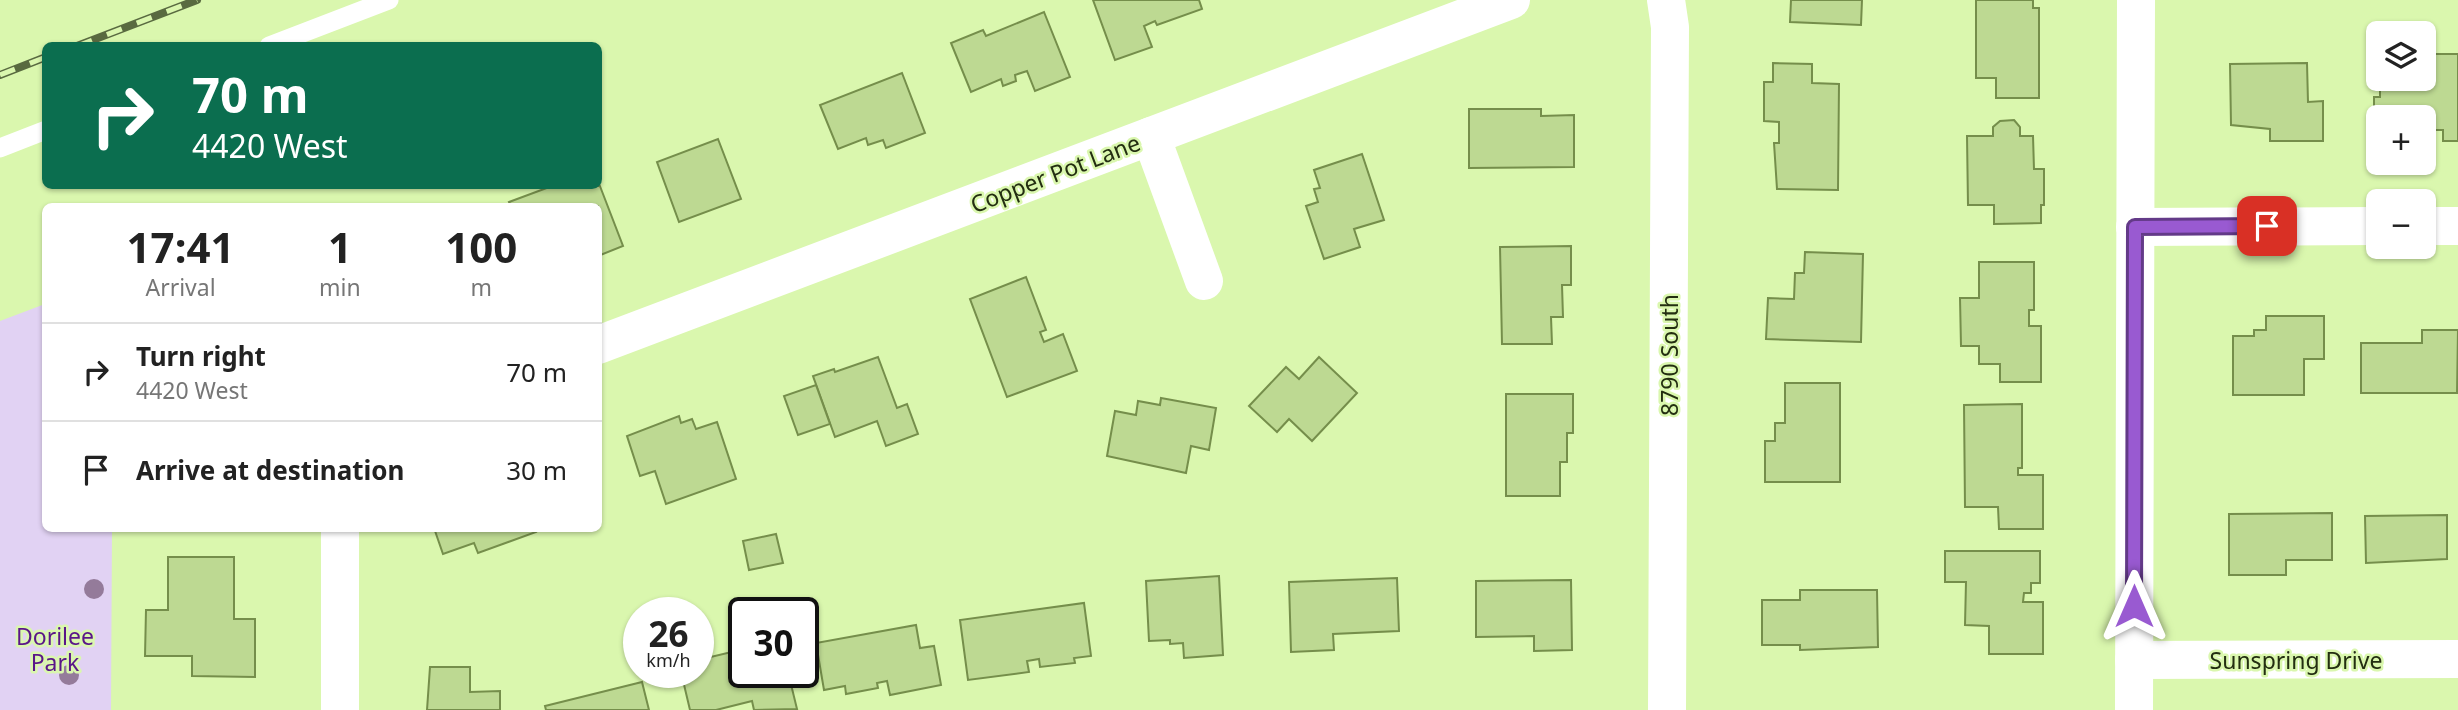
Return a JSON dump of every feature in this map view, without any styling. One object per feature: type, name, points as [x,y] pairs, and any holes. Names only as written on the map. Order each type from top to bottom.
[{"type":"street","name":"Copper Pot Lane","points":[[602,343],[1511,0]]},
{"type":"street","name":"8790 South","points":[[1666,0],[1670,27],[1667,710]]},
{"type":"street","points":[[2134,710],[2136,0]]},
{"type":"street","points":[[1151,136],[1204,281]]},
{"type":"street","points":[[2135,227],[2366,226]]},
{"type":"street","points":[[2436,226],[2458,226]]},
{"type":"street","points":[[340,532],[340,710]]},
{"type":"street","name":"Sunspring Drive","points":[[2134,660],[2458,659]]},
{"type":"lane","points":[[279,42],[389,0]]},
{"type":"lane","points":[[0,148],[42,132]]},
{"type":"green space","name":"Dorilee Park","points":[[42,305],[42,532],[112,532],[111,710],[0,710],[0,321]]},
{"type":"building","points":[[1093,0],[1199,0],[1202,9],[1157,25],[1155,21],[1144,26],[1152,47],[1115,60]]},
{"type":"building","points":[[1791,0],[1862,0],[1861,25],[1790,22]]},
{"type":"building","points":[[1976,0],[2033,0],[2033,8],[2039,8],[2039,98],[1996,98],[1996,78],[1976,78]]},
{"type":"building","points":[[1044,12],[1070,77],[1035,91],[1027,71],[1015,75],[1016,81],[1003,86],[1001,79],[971,92],[951,43],[983,30],[986,36]]},
{"type":"building","points":[[2436,54],[2458,54],[2458,141],[2443,141],[2443,130],[2436,130],[2436,105],[2374,105],[2374,97],[2380,97],[2380,91],[2436,91]]},
{"type":"building","points":[[1773,63],[1812,64],[1812,83],[1839,84],[1838,190],[1777,189],[1774,143],[1779,143],[1779,122],[1764,121],[1764,82],[1773,82]]},
{"type":"building","points":[[2307,63],[2308,102],[2323,101],[2323,141],[2270,141],[2270,129],[2231,125],[2230,64]]},
{"type":"building","points":[[902,73],[925,133],[886,148],[883,140],[868,145],[866,138],[838,149],[820,105]]},
{"type":"building","points":[[1469,109],[1541,109],[1541,116],[1574,115],[1574,167],[1469,168]]},
{"type":"building","points":[[2014,120],[2020,127],[2020,136],[2033,136],[2034,169],[2044,169],[2041,223],[1994,224],[1994,205],[1968,205],[1967,136],[1993,136],[1993,127],[2000,121]]},
{"type":"building","points":[[718,139],[741,199],[679,222],[657,162]]},
{"type":"building","points":[[1362,154],[1384,220],[1354,229],[1360,247],[1324,259],[1306,206],[1318,202],[1314,189],[1320,188],[1314,170]]},
{"type":"building","points":[[544,189],[601,189],[623,246],[602,254],[602,203],[509,202]]},
{"type":"building","points":[[1571,246],[1571,285],[1562,285],[1563,317],[1551,317],[1552,344],[1502,344],[1500,247]]},
{"type":"building","points":[[1805,252],[1863,254],[1861,342],[1766,339],[1768,298],[1794,299],[1795,273],[1804,273]]},
{"type":"building","points":[[1979,262],[2034,262],[2034,310],[2029,310],[2029,326],[2041,326],[2041,382],[2000,382],[2000,364],[1979,364],[1979,346],[1961,346],[1960,298],[1979,298]]},
{"type":"building","points":[[1026,277],[1046,330],[1040,332],[1044,342],[1063,334],[1077,371],[1007,397],[970,299]]},
{"type":"building","points":[[2266,316],[2324,316],[2324,359],[2304,359],[2304,395],[2233,395],[2233,336],[2254,336],[2254,330],[2266,330]]},
{"type":"building","points":[[2422,330],[2458,330],[2457,393],[2361,393],[2361,343],[2422,343]]},
{"type":"building","points":[[878,357],[897,408],[907,404],[918,434],[886,446],[877,421],[835,437],[813,376],[834,369],[835,372]]},
{"type":"building","points":[[1319,357],[1357,393],[1312,441],[1289,419],[1277,432],[1249,406],[1286,367],[1299,379]]},
{"type":"building","points":[[1785,383],[1840,383],[1840,482],[1765,482],[1765,441],[1775,441],[1775,423],[1785,423]]},
{"type":"building","points":[[816,385],[830,424],[798,435],[784,396]]},
{"type":"building","points":[[1506,394],[1573,394],[1573,433],[1567,433],[1567,462],[1560,462],[1560,496],[1506,496]]},
{"type":"building","points":[[1161,398],[1216,408],[1209,450],[1191,446],[1186,473],[1107,456],[1115,411],[1136,415],[1138,401],[1160,405]]},
{"type":"building","points":[[2022,404],[2022,468],[2018,468],[2018,475],[2043,475],[2043,529],[1999,529],[1998,507],[1965,507],[1964,405]]},
{"type":"building","points":[[679,416],[681,423],[692,419],[696,429],[717,422],[736,479],[666,504],[655,471],[640,476],[627,436]]},
{"type":"building","points":[[2332,513],[2332,560],[2286,560],[2286,575],[2229,575],[2229,514]]},
{"type":"building","points":[[2447,515],[2447,559],[2366,563],[2365,516]]},
{"type":"building","points":[[435,532],[536,532],[478,553],[474,543],[443,554]]},
{"type":"building","points":[[776,534],[783,563],[749,570],[743,541]]},
{"type":"building","points":[[1945,551],[2040,551],[2040,583],[2031,583],[2031,593],[2024,593],[2023,602],[2043,602],[2043,654],[1989,654],[1989,626],[1965,625],[1966,582],[1945,582]]},
{"type":"building","points":[[168,557],[234,557],[234,619],[255,619],[255,677],[192,676],[192,656],[145,656],[146,610],[168,610]]},
{"type":"building","points":[[1219,576],[1223,655],[1184,658],[1183,643],[1170,644],[1170,640],[1149,641],[1146,581]]},
{"type":"building","points":[[1397,578],[1399,631],[1333,634],[1334,650],[1291,652],[1289,582]]},
{"type":"building","points":[[1571,580],[1572,650],[1534,651],[1534,636],[1476,637],[1476,581]]},
{"type":"building","points":[[1800,590],[1877,590],[1878,647],[1800,650],[1800,645],[1762,645],[1762,600],[1800,600]]},
{"type":"building","points":[[1084,603],[1091,656],[1074,658],[1075,663],[1040,667],[1039,659],[1027,661],[1029,672],[968,680],[960,620]]},
{"type":"building","points":[[916,625],[920,648],[934,646],[941,685],[890,695],[887,681],[877,683],[878,688],[846,694],[845,686],[824,690],[819,642]]},
{"type":"building","points":[[728,653],[728,688],[792,688],[797,709],[754,710],[752,701],[716,710],[690,710],[685,688],[714,688],[714,656]]},
{"type":"building","points":[[430,667],[470,667],[470,692],[500,691],[500,710],[427,710]]},
{"type":"building","points":[[623,687],[644,688],[649,710],[546,710],[545,706]]},
{"type":"railway","points":[[87,42],[197,0]]},
{"type":"railway","points":[[0,75],[42,59]]},
{"type":"route","points":[[2134,606],[2135,227],[2267,226]]}]
